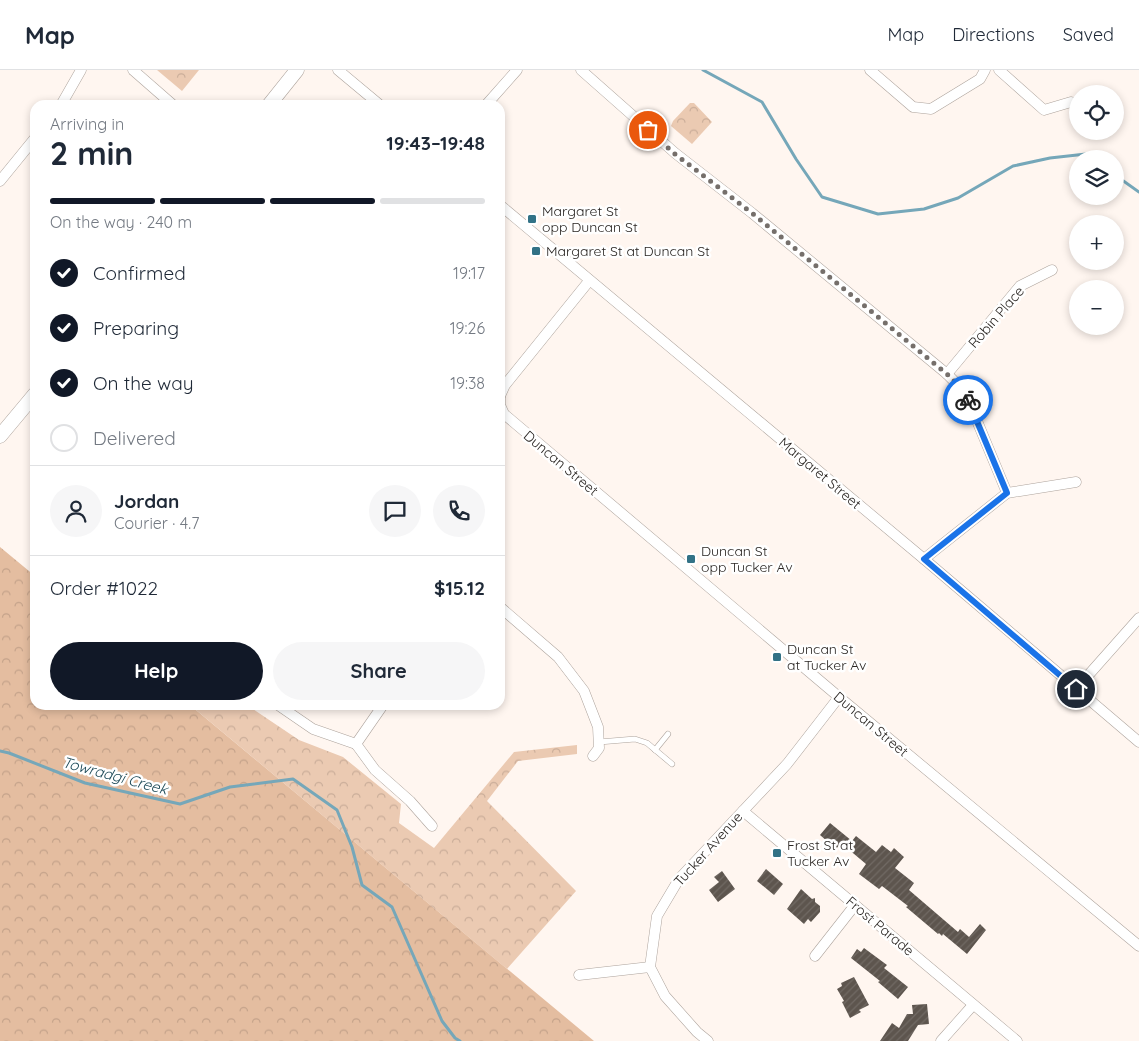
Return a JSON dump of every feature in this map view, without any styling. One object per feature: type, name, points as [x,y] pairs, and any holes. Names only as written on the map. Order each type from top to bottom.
[{"type":"main road","points":[[273,100],[297,70]]},
{"type":"main road","points":[[0,436],[30,400]]},
{"type":"street","points":[[63,100],[80,70]]},
{"type":"street","points":[[133,70],[167,100]]},
{"type":"street","points":[[338,70],[374,100]]},
{"type":"street","points":[[490,100],[517,70]]},
{"type":"street","points":[[581,70],[675,154],[752,213],[947,374],[965,392],[1007,493]]},
{"type":"street","points":[[870,70],[914,107],[931,109],[980,79],[985,70]]},
{"type":"street","points":[[999,70],[1044,110],[1069,103]]},
{"type":"street","points":[[0,181],[30,144]]},
{"type":"street","name":"Margaret Street","points":[[505,209],[924,559],[1139,742]]},
{"type":"street","name":"Robin Place","points":[[947,374],[1020,286],[1052,270]]},
{"type":"street","name":"Duncan Street","points":[[505,385],[589,281]]},
{"type":"street","name":"Duncan Street","points":[[505,415],[839,697],[1139,946]]},
{"type":"street","points":[[924,559],[1007,493],[1076,482]]},
{"type":"street","points":[[505,611],[558,657],[584,691],[598,727],[599,748],[593,756]]},
{"type":"street","points":[[1076,689],[1139,618]]},
{"type":"street","name":"Tucker Avenue","points":[[650,967],[657,916],[679,879],[787,764],[839,697]]},
{"type":"street","points":[[285,710],[313,729],[356,744],[375,770],[410,801],[432,826]]},
{"type":"street","points":[[356,744],[380,710]]},
{"type":"street","name":"Frost Parade","points":[[742,811],[1017,1041]]},
{"type":"street","points":[[815,956],[856,905]]},
{"type":"street","points":[[579,975],[650,967],[666,996],[697,1032],[708,1041]]},
{"type":"street","points":[[941,1041],[973,1004]]},
{"type":"lane","points":[[655,750],[668,734]]},
{"type":"lane","points":[[599,742],[635,739],[648,743],[672,764]]},
{"type":"green space","points":[[157,70],[199,70],[182,91]]},
{"type":"green space","points":[[690,103],[694,103],[712,122],[692,144],[671,126],[673,121]]},
{"type":"green space","points":[[0,547],[30,572],[30,710],[196,710],[594,1041],[0,1041]]},
{"type":"green space","points":[[196,710],[254,710],[299,740],[343,757],[401,804],[399,823],[434,848],[514,752],[577,745],[577,754],[518,761],[487,801],[576,891],[507,969]]},
{"type":"building","points":[[830,823],[852,841],[856,836],[876,852],[882,845],[891,852],[894,848],[904,857],[895,868],[914,883],[909,890],[958,932],[960,929],[969,937],[980,924],[986,930],[967,954],[943,934],[942,936],[938,934],[906,907],[908,906],[882,886],[879,889],[859,874],[866,864],[841,843],[836,849],[820,835]]},
{"type":"building","points":[[766,869],[783,884],[774,895],[757,881]]},
{"type":"building","points":[[722,871],[735,889],[718,902],[709,890],[719,882],[714,877]]},
{"type":"building","points":[[801,889],[812,899],[815,898],[815,902],[820,906],[820,912],[811,922],[808,919],[804,924],[787,909]]},
{"type":"building","points":[[864,948],[887,965],[884,968],[908,987],[898,999],[878,982],[880,981],[851,958],[857,949],[861,952]]},
{"type":"building","points":[[854,977],[869,1005],[859,1010],[861,1012],[850,1018],[837,989],[842,986],[841,983]]},
{"type":"building","points":[[927,1004],[929,1024],[918,1025],[908,1041],[880,1041],[892,1023],[899,1028],[907,1014],[913,1014],[912,1005]]},
{"type":"waterway","points":[[703,70],[762,102],[796,159],[822,197],[878,214],[924,209],[958,198],[1013,166],[1069,156]]},
{"type":"waterway","points":[[1124,181],[1139,192]]},
{"type":"waterway","name":"Towradgi Creek","points":[[0,751],[85,783],[180,804],[230,787],[293,779],[337,810],[352,847],[362,885],[392,907],[442,1021],[455,1038],[460,1041]]},
{"type":"way so far","points":[[648,130],[675,154],[752,213],[947,374],[965,392],[968,400]]},
{"type":"place","name":"Margaret St opp Duncan St","points":[[532,219]]},
{"type":"place","name":"Margaret St at Duncan St","points":[[536,251]]},
{"type":"place","name":"Duncan St opp Tucker Av","points":[[691,559]]},
{"type":"place","name":"Duncan St at Tucker Av","points":[[777,657]]},
{"type":"place","name":"Frost St at Tucker Av","points":[[777,853]]},
{"type":"route","points":[[968,400],[1007,493],[924,559],[1076,689]]}]
